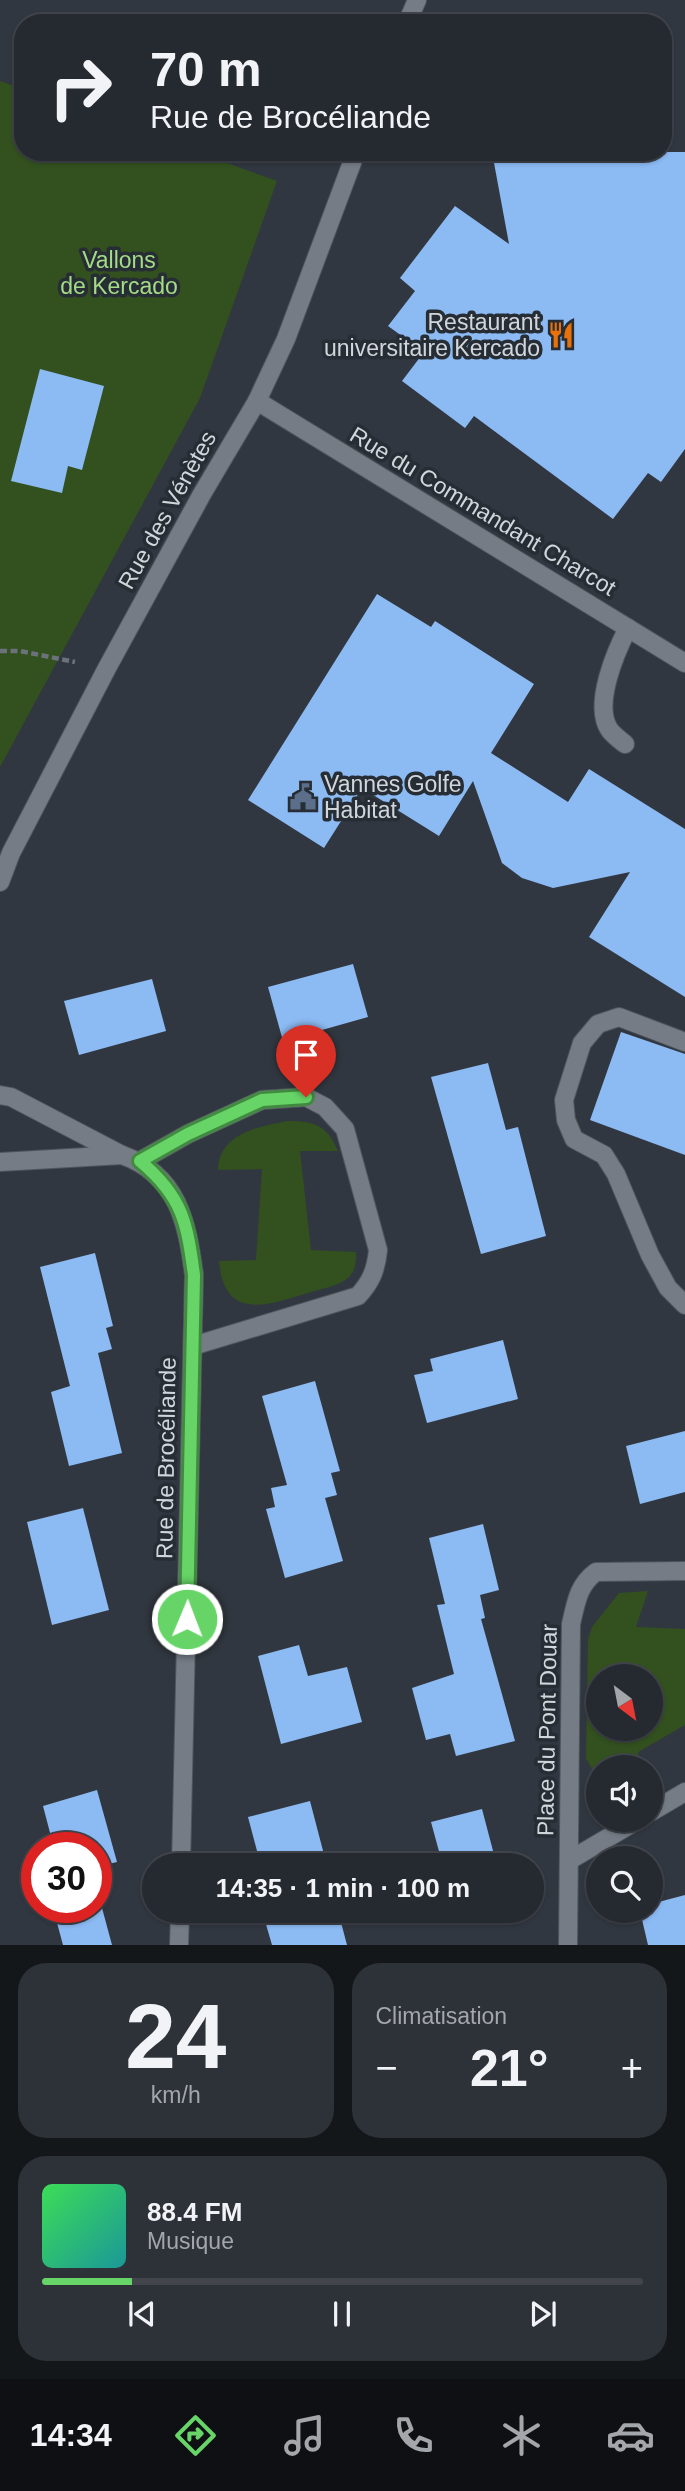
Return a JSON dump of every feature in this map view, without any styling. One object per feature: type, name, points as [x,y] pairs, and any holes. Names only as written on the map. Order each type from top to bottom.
[{"type":"street","name":"Rue des Vénètes","points":[[0,883],[11,853],[107,668],[202,494],[257,401],[286,339],[353,161]]},
{"type":"street","name":"Rue du Commandant Charcot","points":[[257,401],[685,663]]},
{"type":"street","points":[[625,744],[609,729],[604,713],[607,680],[616,652],[628,628]]},
{"type":"street","points":[[685,1042],[619,1017],[598,1024],[582,1043],[564,1100],[566,1120],[574,1139],[604,1155],[616,1174],[650,1255],[668,1288],[685,1304]]},
{"type":"street","name":"Rue de Brocéliande","points":[[0,1094],[11,1097],[122,1155],[140,1161],[160,1178],[175,1198],[188,1231],[194,1275],[181,1853]]},
{"type":"street","name":"Rue de Brocéliande","points":[[140,1161],[188,1134],[262,1100],[306,1097],[326,1107],[345,1129],[378,1250],[376,1268],[369,1284],[358,1296],[193,1346]]},
{"type":"street","name":"Rue de Brocéliande","points":[[0,1162],[122,1155]]},
{"type":"street","name":"Place du Pont Douar","points":[[568,1945],[571,1624],[578,1594],[584,1580],[596,1572],[685,1571]]},
{"type":"street","points":[[663,1805],[685,1792]]},
{"type":"street","name":"Place du Pont Douar","points":[[570,1860],[618,1832]]},
{"type":"street","points":[[179,1945],[180,1923]]},
{"type":"path","points":[[0,652],[20,651],[107,668]]},
{"type":"green space","name":"Vallons de Kercado","points":[[0,81],[14,86],[14,161],[222,161],[277,181],[200,398],[0,767]]},
{"type":"green space","points":[[287,1121],[318,1126],[334,1142],[338,1151],[300,1151],[311,1250],[356,1252],[355,1266],[349,1277],[335,1285],[278,1302],[250,1304],[239,1301],[229,1293],[219,1261],[256,1260],[262,1169],[218,1170],[220,1158],[232,1140],[242,1134]]},
{"type":"green space","points":[[648,1591],[636,1627],[685,1629],[685,1725],[663,1738],[663,1664],[588,1664],[588,1639],[592,1627],[619,1593]]},
{"type":"green space","points":[[586,1741],[657,1741],[638,1752],[638,1755],[586,1755]]},
{"type":"building","name":"Restaurant universitaire Kercado","points":[[672,152],[685,152],[685,449],[661,482],[648,473],[613,519],[474,416],[465,428],[402,381],[424,352],[388,326],[415,291],[400,278],[455,206],[509,244],[494,161],[672,161]]},
{"type":"building","points":[[40,369],[104,386],[82,470],[68,466],[62,493],[11,481]]},
{"type":"building","name":"Vannes Golfe Habitat","points":[[377,594],[431,627],[435,621],[534,684],[491,753],[568,802],[589,769],[685,829],[685,997],[589,937],[630,872],[553,888],[522,878],[502,863],[473,781],[439,836],[362,788],[324,848],[248,800]]},
{"type":"building","points":[[353,964],[368,1017],[283,1041],[268,987]]},
{"type":"building","points":[[152,979],[166,1031],[79,1055],[64,1001]]},
{"type":"building","points":[[621,1032],[685,1054],[685,1155],[590,1120]]},
{"type":"building","points":[[488,1063],[506,1130],[518,1127],[546,1236],[481,1254],[431,1077]]},
{"type":"building","points":[[95,1253],[113,1326],[106,1328],[112,1349],[98,1353],[122,1453],[69,1466],[51,1392],[70,1386],[40,1267]]},
{"type":"building","points":[[503,1340],[518,1399],[427,1423],[414,1375],[433,1371],[430,1359]]},
{"type":"building","points":[[315,1381],[340,1471],[331,1473],[337,1495],[325,1498],[343,1561],[285,1578],[266,1509],[275,1507],[271,1488],[287,1485],[262,1396]]},
{"type":"building","points":[[685,1431],[685,1492],[640,1504],[626,1446]]},
{"type":"building","points":[[83,1508],[109,1610],[52,1625],[27,1522]]},
{"type":"building","points":[[483,1524],[499,1590],[480,1595],[485,1618],[481,1619],[515,1741],[456,1756],[450,1734],[426,1740],[412,1688],[454,1674],[437,1605],[445,1604],[429,1538]]},
{"type":"building","points":[[299,1645],[308,1676],[347,1667],[362,1722],[281,1744],[258,1656]]},
{"type":"building","points":[[97,1790],[109,1832],[50,1832],[43,1806]]},
{"type":"building","points":[[310,1801],[324,1853],[258,1853],[248,1817]]},
{"type":"building","points":[[482,1809],[494,1853],[439,1853],[431,1822]]},
{"type":"building","points":[[112,1844],[117,1862],[112,1863]]},
{"type":"building","points":[[685,1895],[685,1945],[648,1945],[643,1923],[663,1923],[663,1901]]},
{"type":"building","points":[[57,1923],[106,1923],[112,1945],[63,1945]]},
{"type":"building","points":[[266,1923],[341,1923],[347,1945],[272,1945]]},
{"type":"place","name":"Restaurant universitaire Kercado","points":[[561,335]]},
{"type":"place","name":"Vannes Golfe Habitat","points":[[303,797]]},
{"type":"route","points":[[187,1619],[194,1275],[188,1231],[175,1198],[160,1178],[140,1161],[188,1134],[262,1100],[306,1097]]}]
